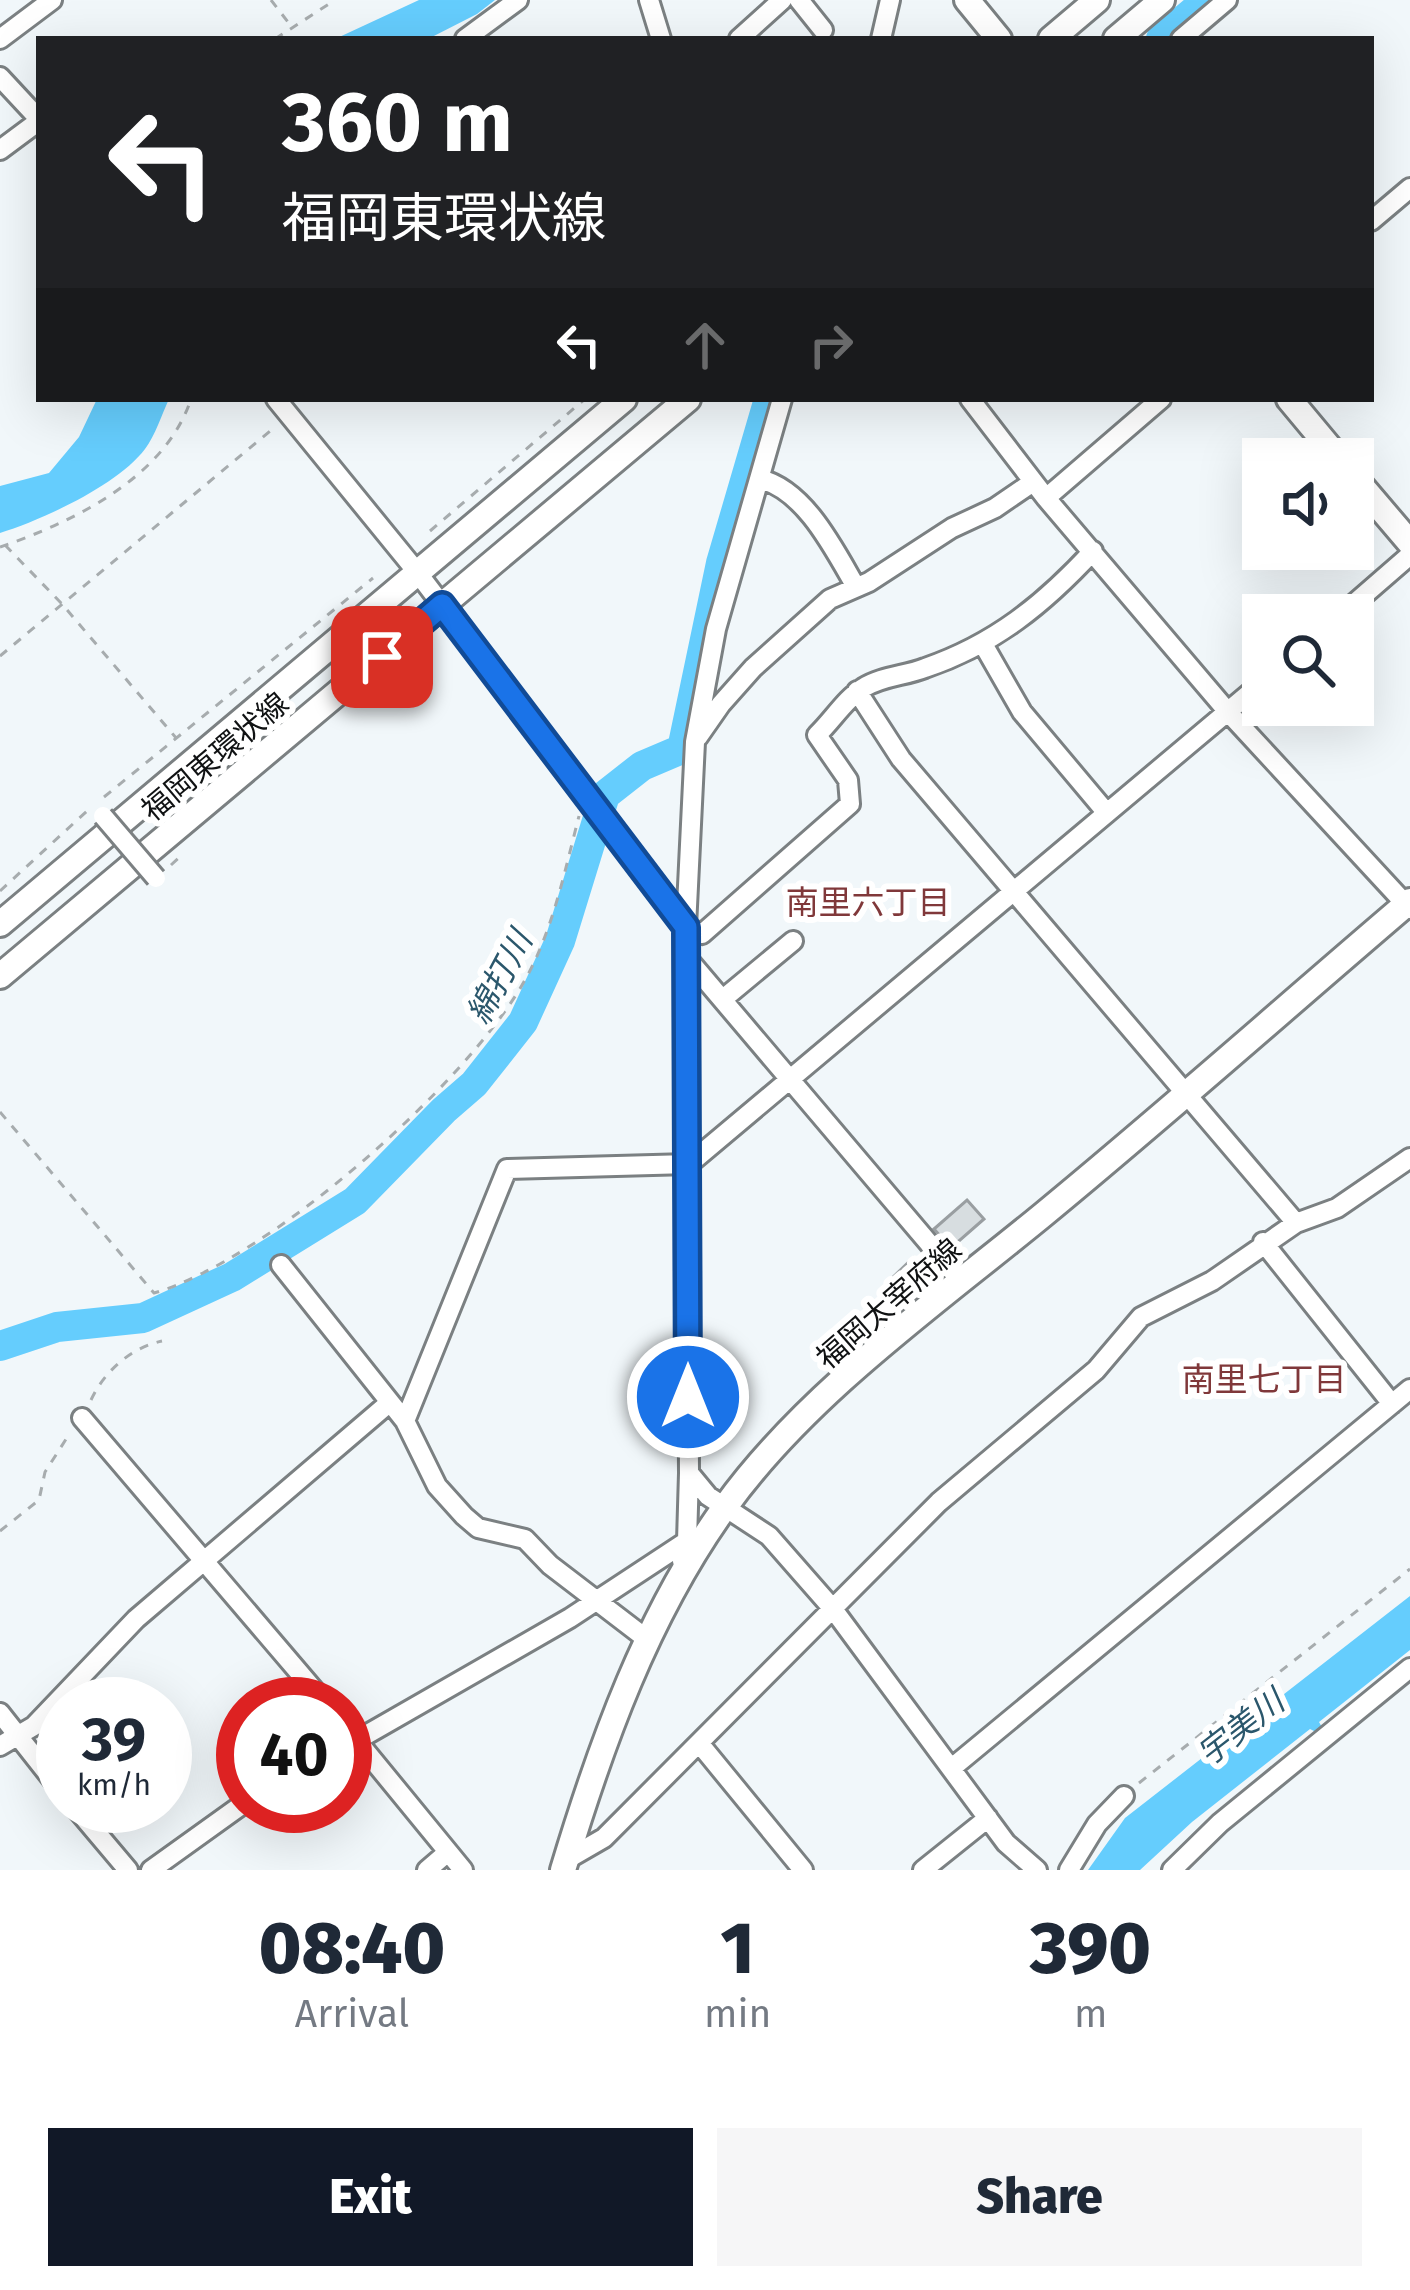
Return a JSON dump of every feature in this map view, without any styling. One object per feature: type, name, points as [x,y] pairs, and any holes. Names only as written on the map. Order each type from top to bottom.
[{"type":"main road","points":[[967,0],[997,36]]},
{"type":"main road","points":[[1055,36],[1097,0]]},
{"type":"main road","points":[[1120,36],[1162,0]]},
{"type":"main road","name":"福岡東環状線","points":[[0,924],[620,402]]},
{"type":"main road","name":"福岡東環状線","points":[[0,976],[684,402]]},
{"type":"main road","points":[[1291,402],[1321,438]]},
{"type":"main road","points":[[1374,501],[1410,543]]},
{"type":"main road","name":"福岡太宰府線","points":[[564,1865],[611,1724],[678,1578],[724,1508],[797,1423],[960,1280],[1045,1214],[1409,905]]},
{"type":"street","points":[[0,39],[52,0]]},
{"type":"street","points":[[469,36],[518,0]]},
{"type":"street","points":[[650,0],[660,36]]},
{"type":"street","points":[[742,36],[782,0]]},
{"type":"street","points":[[799,0],[823,31]]},
{"type":"street","points":[[881,36],[890,0]]},
{"type":"street","points":[[1185,36],[1227,0]]},
{"type":"street","points":[[0,77],[36,117]]},
{"type":"street","points":[[0,150],[36,122]]},
{"type":"street","points":[[1374,218],[1410,188]]},
{"type":"street","points":[[278,402],[417,572],[686,927],[702,934],[850,804],[848,780],[817,735],[857,691],[982,644],[1050,598],[1093,550]]},
{"type":"street","points":[[678,1578],[687,1541],[689,1473],[686,927],[695,742],[716,629],[781,402]]},
{"type":"street","points":[[972,402],[1046,498],[1228,712],[1409,905]]},
{"type":"street","points":[[1046,498],[1158,402]]},
{"type":"street","points":[[760,479],[782,484],[830,541],[856,587]]},
{"type":"street","points":[[695,742],[753,668],[830,599],[1033,482]]},
{"type":"street","points":[[1365,594],[1410,555]]},
{"type":"street","points":[[982,644],[1022,712],[1106,812]]},
{"type":"street","points":[[857,691],[901,759],[1296,1223]]},
{"type":"street","points":[[405,1421],[507,1169],[689,1164],[1242,700]]},
{"type":"street","points":[[103,816],[156,878]]},
{"type":"street","points":[[723,999],[793,941]]},
{"type":"street","points":[[687,958],[960,1280]]},
{"type":"street","points":[[564,1865],[604,1838],[939,1502],[1096,1370],[1141,1317],[1212,1281],[1296,1223],[1337,1208],[1410,1158]]},
{"type":"street","points":[[1263,1242],[1392,1404]]},
{"type":"street","points":[[281,1265],[405,1421],[436,1486],[464,1516],[478,1528],[525,1539],[550,1565],[648,1640]]},
{"type":"street","points":[[953,1767],[1410,1389]]},
{"type":"street","points":[[9,1741],[34,1726],[136,1619],[389,1403]]},
{"type":"street","points":[[82,1418],[302,1677]]},
{"type":"street","points":[[689,1473],[724,1508],[769,1536],[833,1609],[1006,1843],[1036,1870]]},
{"type":"street","points":[[372,1725],[595,1600],[687,1541]]},
{"type":"street","points":[[1172,1870],[1220,1823],[1410,1668]]},
{"type":"street","points":[[0,1713],[9,1741],[36,1767]]},
{"type":"street","points":[[699,1743],[803,1870]]},
{"type":"street","points":[[372,1764],[463,1870]]},
{"type":"street","points":[[1069,1870],[1097,1823],[1124,1796]]},
{"type":"street","points":[[923,1870],[988,1818]]},
{"type":"street","points":[[151,1870],[216,1823]]},
{"type":"street","points":[[97,1833],[128,1870]]},
{"type":"street","points":[[427,1870],[448,1852]]},
{"type":"path","points":[[271,0],[291,26]]},
{"type":"path","points":[[279,36],[334,0]]},
{"type":"path","points":[[178,740],[62,604],[3,546],[58,524],[122,486],[174,434],[190,402]]},
{"type":"path","points":[[430,531],[580,402]]},
{"type":"path","points":[[0,656],[289,416]]},
{"type":"path","points":[[0,891],[143,764],[373,578]]},
{"type":"path","points":[[0,1112],[154,1293],[209,1272],[288,1221],[400,1126],[500,1018],[526,977],[549,922],[582,805],[592,799]]},
{"type":"path","points":[[1124,1796],[1410,1569]]},
{"type":"water","points":[[419,0],[495,0],[434,36],[341,36]]},
{"type":"water","points":[[96,402],[168,402],[149,444],[117,475],[57,510],[0,533],[0,486],[49,473],[79,437]]},
{"type":"water","points":[[1410,1596],[1410,1650],[1319,1722],[1323,1729],[1318,1733],[1310,1729],[1192,1822],[1140,1870],[1088,1870],[1125,1818]]},
{"type":"building","points":[[967,1200],[984,1219],[951,1248],[934,1229]]},
{"type":"building","points":[[913,1258],[934,1281],[910,1300],[891,1279]]},
{"type":"waterway","name":"綿打川","points":[[1165,36],[1207,0]]},
{"type":"waterway","name":"綿打川","points":[[0,1346],[57,1327],[143,1318],[232,1277],[355,1201],[474,1084],[523,1022],[560,941],[605,795],[642,766],[682,749],[721,563],[768,402]]},
{"type":"district","name":"南里六丁目","points":[[868,902]]},
{"type":"district","name":"南里七丁目","points":[[1264,1379]]},
{"type":"route","points":[[382,657],[442,605],[686,927],[688,1397]]},
{"type":"water label","name":"宇美川","points":[[1240,1727]]}]
